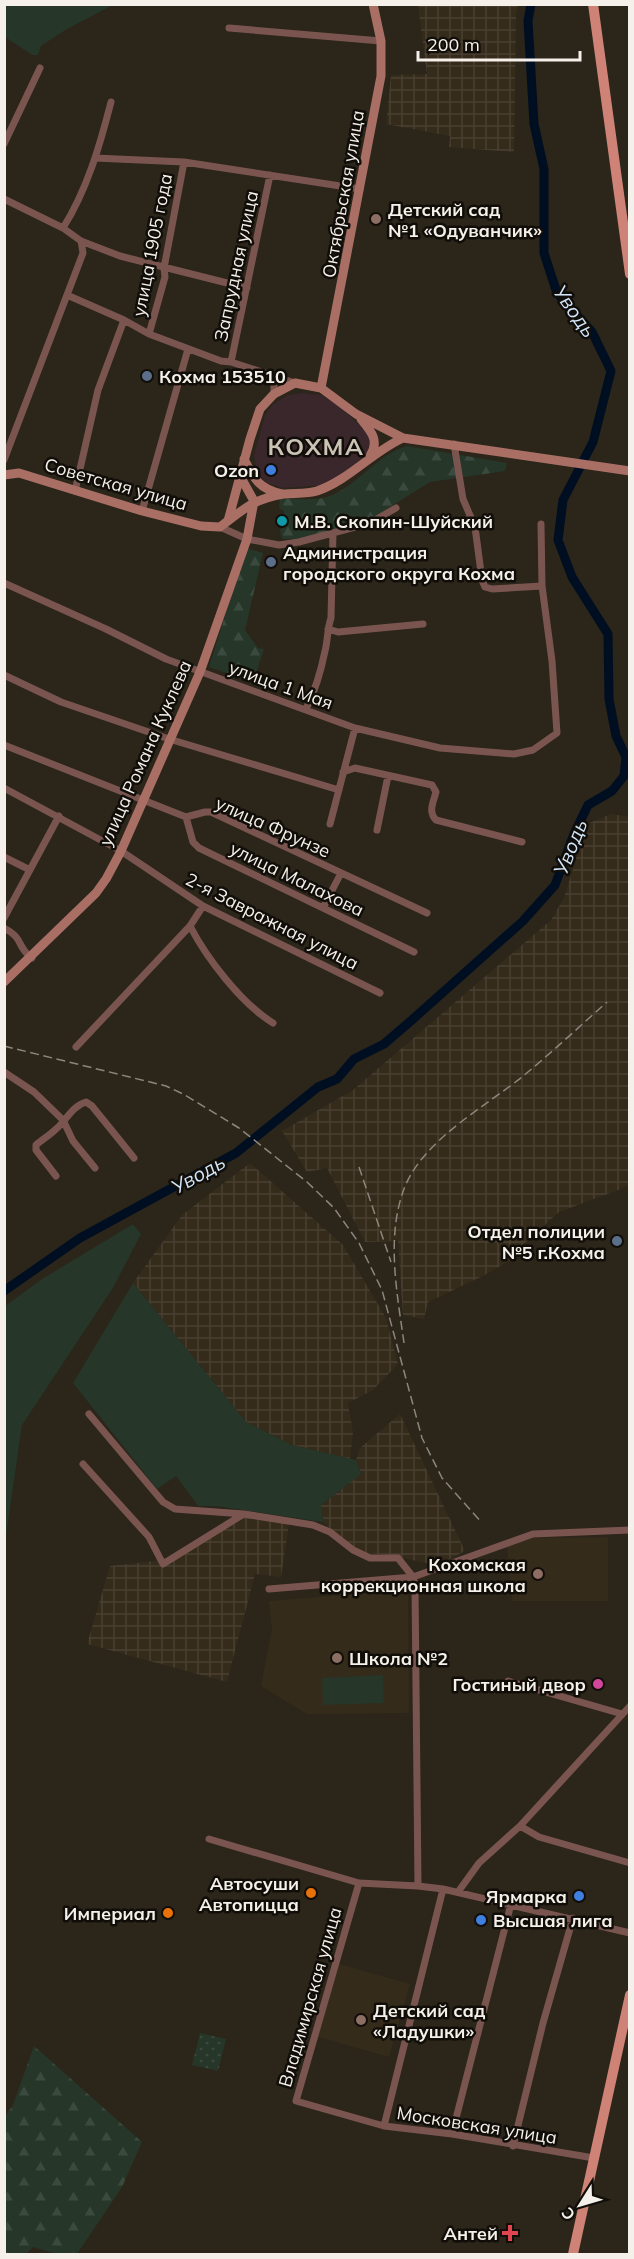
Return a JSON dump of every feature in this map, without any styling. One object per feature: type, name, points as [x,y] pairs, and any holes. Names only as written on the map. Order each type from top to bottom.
[{"type":"main road","name":"Октябрьская улица","points":[[321,388],[381,76],[381,40],[373,4]]},
{"type":"main road","points":[[593,4],[630,274]]},
{"type":"main road","points":[[228,521],[260,408],[274,394],[295,383],[321,388],[356,414],[403,438],[630,471]]},
{"type":"main road","points":[[356,414],[373,433],[375,439],[376,446],[367,460]]},
{"type":"main road","points":[[220,527],[254,501],[284,494],[315,492],[338,481],[403,438]]},
{"type":"main road","points":[[244,459],[259,484],[268,491],[284,494]]},
{"type":"main road","name":"Советская улица","points":[[4,475],[19,473],[142,511],[201,526],[220,527]]},
{"type":"main road","points":[[240,476],[254,501]]},
{"type":"main road","name":"улица Романа Куклева","points":[[4,982],[32,958],[96,893],[121,851],[200,672],[247,538],[254,501]]},
{"type":"main road","points":[[573,2254],[630,1995]]},
{"type":"street","points":[[229,28],[381,40]]},
{"type":"street","points":[[4,144],[40,68]]},
{"type":"street","points":[[63,228],[75,209],[95,158],[111,102]]},
{"type":"street","name":"Запрудная улица","points":[[95,158],[184,162],[360,189]]},
{"type":"street","name":"улица 1905 года","points":[[149,334],[165,277],[164,268],[184,162]]},
{"type":"street","name":"Запрудная улица","points":[[231,362],[270,175]]},
{"type":"street","points":[[6,202],[63,228],[81,241],[120,256],[247,288]]},
{"type":"street","points":[[4,460],[83,253],[81,241]]},
{"type":"street","points":[[67,295],[124,320],[149,334],[221,361],[269,373],[295,383]]},
{"type":"street","points":[[75,491],[98,390],[124,320]]},
{"type":"street","points":[[142,511],[188,349]]},
{"type":"street","points":[[269,373],[274,382],[274,394]]},
{"type":"street","points":[[454,444],[464,499],[475,527],[482,580],[485,587],[492,589],[542,586],[541,524]]},
{"type":"street","name":"Советская улица","points":[[220,527],[247,538],[279,545],[370,523],[396,508]]},
{"type":"street","points":[[306,710],[326,651],[331,618],[333,533]]},
{"type":"street","name":"улица 1 Мая","points":[[4,583],[166,659],[355,728],[440,748],[514,754],[533,750],[557,733],[552,661],[542,586]]},
{"type":"street","points":[[328,629],[338,632],[423,624]]},
{"type":"street","points":[[4,675],[61,702],[169,739],[339,789]]},
{"type":"street","points":[[330,824],[355,728]]},
{"type":"street","name":"улица Фрунзе","points":[[4,745],[186,816],[211,812],[427,913]]},
{"type":"street","points":[[343,772],[355,768],[432,785],[436,792],[431,810],[436,820],[522,842]]},
{"type":"street","points":[[377,830],[388,776]]},
{"type":"street","name":"2-я Завражная улица","points":[[4,788],[121,851],[203,906],[381,993]]},
{"type":"street","points":[[4,918],[59,816]]},
{"type":"street","name":"улица Малахова","points":[[186,816],[193,842],[199,848],[414,952]]},
{"type":"street","points":[[4,857],[30,870]]},
{"type":"street","points":[[323,908],[341,873]]},
{"type":"street","points":[[76,1047],[190,926],[203,906]]},
{"type":"street","points":[[190,926],[196,938],[244,1001],[273,1023]]},
{"type":"street","points":[[4,928],[16,934],[23,949],[32,958]]},
{"type":"street","points":[[4,1072],[34,1092],[63,1120],[73,1142],[95,1168]]},
{"type":"street","points":[[56,1176],[36,1150],[36,1144],[86,1102],[92,1106],[134,1158]]},
{"type":"street","points":[[89,1414],[163,1502],[175,1509],[244,1514],[313,1525],[330,1532],[352,1550],[370,1558],[398,1558],[413,1577],[415,1586],[418,1886]]},
{"type":"street","points":[[83,1464],[149,1538],[163,1564],[244,1514]]},
{"type":"street","points":[[269,1589],[413,1577],[533,1534],[630,1530]]},
{"type":"street","points":[[508,1681],[622,1714]]},
{"type":"street","points":[[458,1892],[479,1863],[520,1826],[630,1706]]},
{"type":"street","points":[[520,1826],[539,1837],[630,1863]]},
{"type":"street","points":[[208,1839],[358,1883],[443,1889],[630,1933]]},
{"type":"street","name":"Владимирская улица","points":[[358,1883],[296,2101],[384,2126]]},
{"type":"street","name":"Московская улица","points":[[443,1889],[384,2126],[452,2134],[594,2158]]},
{"type":"street","points":[[452,2134],[511,1904]]},
{"type":"street","points":[[513,2146],[543,2024],[573,1918]]},
{"type":"shaded area","points":[[418,5],[518,5],[514,152],[449,147],[450,136],[386,124],[391,75],[427,74]]},
{"type":"shaded area","points":[[303,393],[321,395],[339,406],[368,433],[371,440],[371,452],[365,459],[325,485],[283,488],[267,483],[257,472],[254,455],[265,415],[273,404],[288,395]]},
{"type":"shaded area","points":[[611,814],[629,817],[629,1186],[559,1212],[524,1244],[527,1250],[485,1275],[428,1302],[424,1319],[403,1315],[398,1241],[365,1242],[327,1168],[307,1172],[282,1131],[353,1090],[551,920],[564,898],[587,824]]},
{"type":"shaded area","points":[[250,1163],[343,1245],[386,1318],[398,1364],[373,1390],[348,1403],[353,1432],[350,1459],[292,1445],[246,1422],[133,1283],[182,1215]]},
{"type":"shaded area","points":[[400,1414],[465,1551],[437,1566],[392,1555],[366,1553],[347,1544],[323,1522],[321,1505],[361,1474],[356,1460],[360,1448]]},
{"type":"shaded area","points":[[244,1516],[289,1524],[281,1577],[255,1574],[227,1682],[87,1644],[110,1566],[163,1560],[229,1520]]},
{"type":"shaded area","points":[[608,1537],[608,1601],[512,1601],[507,1547],[532,1538]]},
{"type":"shaded area","name":"Школа №2","points":[[408,1590],[409,1713],[307,1714],[261,1686],[272,1629],[269,1601]]},
{"type":"shaded area","name":"Детский сад «Ладушки»","points":[[339,1964],[410,1984],[389,2057],[318,2037]]},
{"type":"green space","points":[[4,5],[113,5],[67,29],[41,46],[38,55],[32,55],[5,37]]},
{"type":"green space","points":[[407,446],[507,463],[505,471],[430,482],[366,522],[301,539],[282,539],[280,530],[285,527],[284,511],[279,508],[280,499],[327,497],[348,486],[386,456]]},
{"type":"green space","points":[[246,548],[263,553],[245,630],[258,648],[264,649],[253,682],[209,667]]},
{"type":"green space","points":[[133,1224],[141,1234],[113,1288],[22,1425],[5,1543],[5,1306],[42,1279]]},
{"type":"green space","points":[[133,1283],[246,1422],[292,1445],[356,1460],[361,1474],[321,1505],[323,1522],[216,1506],[198,1506],[176,1476],[157,1489],[73,1383]]},
{"type":"green space","points":[[383,1675],[384,1703],[323,1705],[322,1678]]},
{"type":"green space","points":[[200,2033],[226,2039],[218,2071],[192,2065]]},
{"type":"green space","points":[[34,2046],[142,2142],[122,2187],[77,2254],[57,2254],[33,2247],[26,2254],[5,2254],[5,2116],[13,2105]]},
{"type":"waterway","name":"Уводь","points":[[4,1291],[80,1238],[236,1153],[318,1087],[337,1079],[354,1059],[384,1044],[523,921],[555,885],[574,834],[588,805],[612,791],[624,776],[626,757],[616,736],[609,699],[608,634],[572,577],[558,540],[563,500],[593,442],[611,371],[592,332],[557,293],[544,253],[544,169],[534,124],[528,21],[531,4]]},
{"type":"railway","points":[[404,1343],[396,1285],[395,1226],[404,1189],[413,1172],[439,1141],[472,1113],[522,1077],[607,1002]]},
{"type":"railway","points":[[4,1046],[166,1086],[185,1095],[239,1128],[307,1182],[334,1208],[359,1243],[382,1290],[422,1438],[442,1478],[482,1523]]},
{"type":"railway","points":[[359,1167],[391,1262]]},
{"type":"place","name":"Детский сад №1 «Одуванчик»","points":[[376,219]]},
{"type":"place","name":"Кохма 153510","points":[[147,376]]},
{"type":"place","name":"Ozon","points":[[271,470]]},
{"type":"place","name":"М.В. Скопин-Шуйский","points":[[282,521]]},
{"type":"place","name":"Администрация городского округа Кохма","points":[[271,562]]},
{"type":"place","name":"Отдел полиции №5 г.Кохма","points":[[617,1241]]},
{"type":"place","name":"Кохомская коррекционная школа","points":[[538,1574]]},
{"type":"place","name":"Школа №2","points":[[337,1658]]},
{"type":"place","name":"Гостиный двор","points":[[598,1684]]},
{"type":"place","name":"Автосуши Автопицца","points":[[311,1893]]},
{"type":"place","name":"Ярмарка","points":[[579,1896]]},
{"type":"place","name":"Империал","points":[[168,1913]]},
{"type":"place","name":"Высшая лига","points":[[481,1920]]},
{"type":"place","name":"Детский сад «Ладушки»","points":[[361,2020]]},
{"type":"place","name":"Антей","points":[[510,2233]]},
{"type":"district","name":"КОХМА","points":[[316,446]]}]
